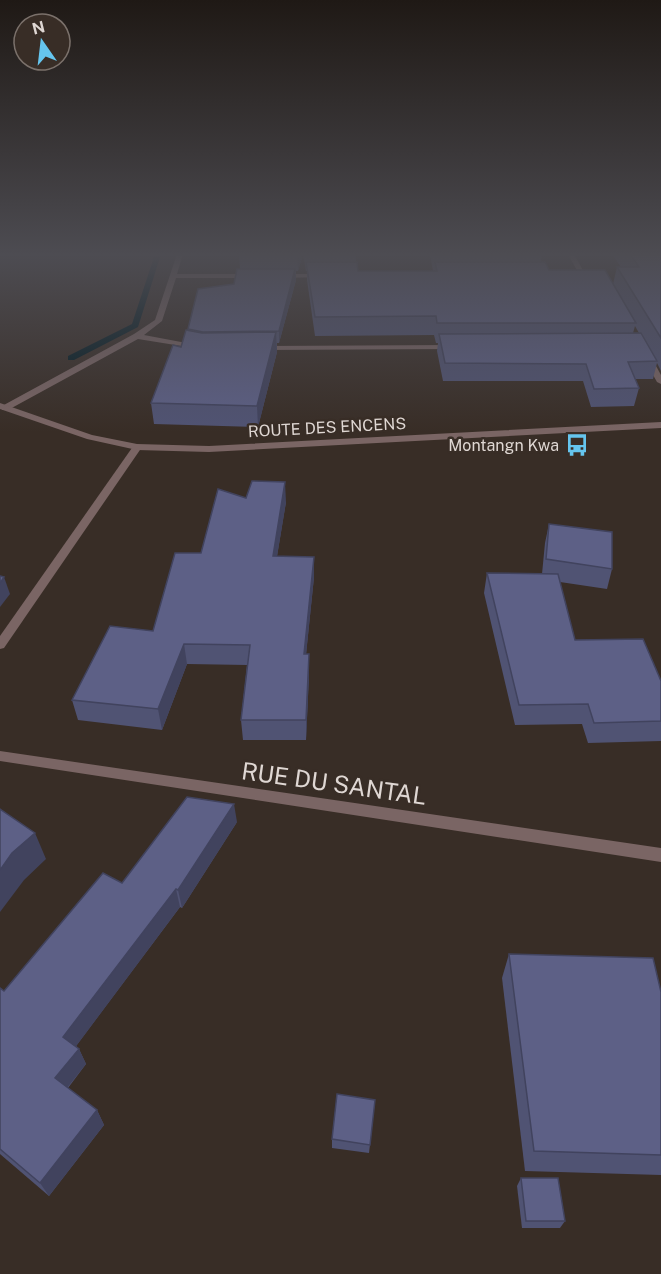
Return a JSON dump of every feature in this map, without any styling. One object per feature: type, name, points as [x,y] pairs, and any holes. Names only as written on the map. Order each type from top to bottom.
[{"type":"street","points":[[3,407],[137,336],[158,321],[160,313]]},
{"type":"street","points":[[137,336],[204,348]]},
{"type":"street","points":[[641,346],[661,382]]},
{"type":"street","points":[[257,348],[466,347]]},
{"type":"street","name":"ROUTE DES ENCENS","points":[[3,407],[90,437],[137,447],[209,449],[661,425]]},
{"type":"street","points":[[0,645],[137,447]]},
{"type":"street","name":"RUE DU SANTAL","points":[[0,756],[661,855]]},
{"type":"building","points":[[192,313],[284,313],[279,331],[203,332],[188,329]]},
{"type":"building","points":[[314,313],[630,313],[636,323],[437,323],[436,316],[315,317]]},
{"type":"building","points":[[646,313],[661,313],[661,338]]},
{"type":"building","points":[[186,330],[202,333],[276,332],[257,406],[151,403],[173,345],[181,347]]},
{"type":"building","points":[[641,333],[657,361],[628,362],[639,388],[594,389],[586,364],[445,363],[439,334]]},
{"type":"building","points":[[252,481],[285,482],[273,556],[314,557],[304,654],[309,654],[306,720],[241,720],[250,645],[184,644],[158,709],[72,700],[110,626],[153,631],[175,553],[201,553],[218,489],[246,498]]},
{"type":"building","points":[[549,524],[612,532],[612,569],[546,559]]},
{"type":"building","points":[[487,573],[558,574],[575,640],[643,639],[661,681],[661,721],[594,723],[588,704],[519,705]]},
{"type":"building","points":[[187,797],[234,804],[178,890],[176,889],[63,1037],[79,1049],[55,1078],[97,1110],[40,1183],[0,1149],[0,988],[4,991],[103,873],[122,883]]},
{"type":"building","points":[[0,809],[35,833],[12,853],[0,870]]},
{"type":"building","points":[[509,954],[653,958],[661,992],[661,1155],[534,1151]]},
{"type":"building","points":[[337,1094],[375,1100],[370,1145],[332,1139]]},
{"type":"building","points":[[521,1178],[558,1178],[565,1221],[526,1221]]},
{"type":"waterway","points":[[71,358],[135,325],[139,313]]},
{"type":"place","name":"Montangn Kwa","points":[[577,445]]}]
